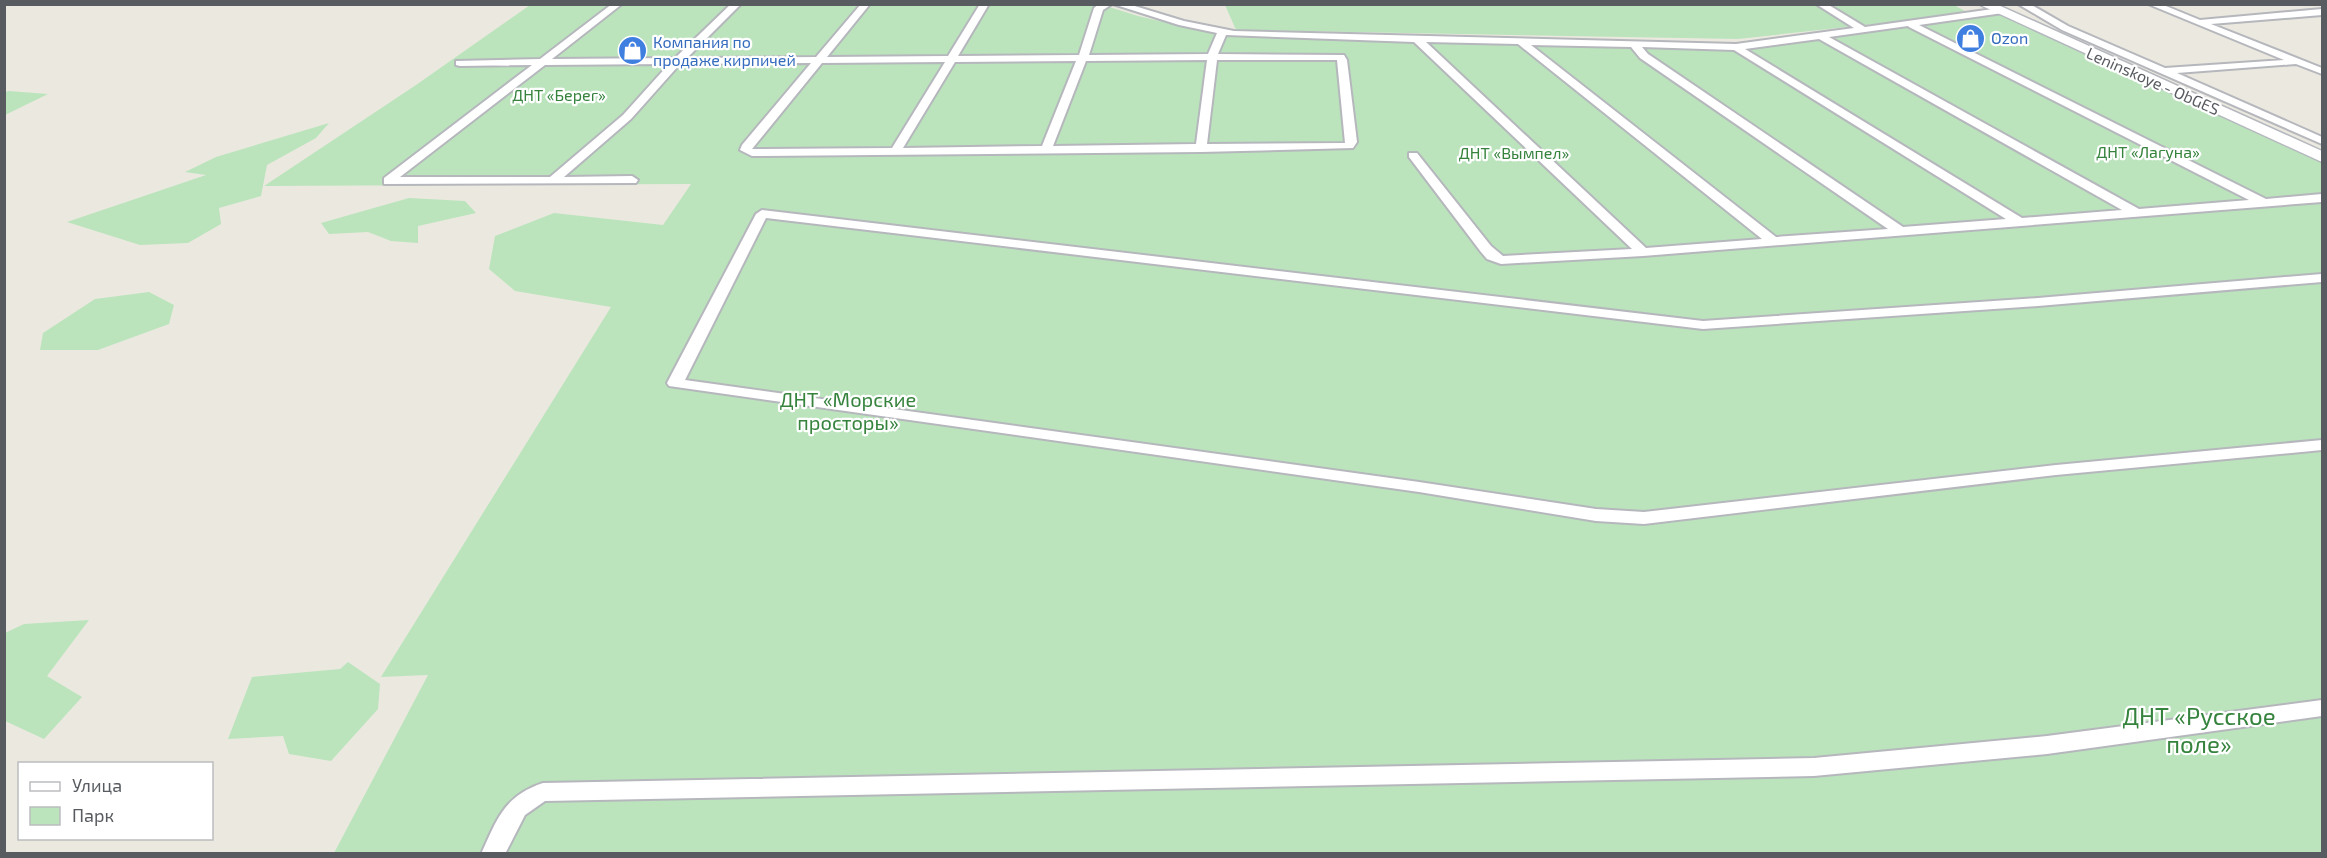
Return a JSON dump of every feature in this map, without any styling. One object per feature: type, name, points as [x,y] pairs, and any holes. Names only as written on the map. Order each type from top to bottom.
[{"type":"main road","name":"Leninskoye - ObGES","points":[[1984,4],[2322,157]]},
{"type":"street","points":[[618,4],[388,181],[632,180]]},
{"type":"street","points":[[553,180],[627,117],[677,62],[737,4]]},
{"type":"street","points":[[460,63],[545,61],[677,62],[820,59],[1083,57],[1340,57],[1352,142],[1348,146],[1340,147],[1201,149],[752,153],[746,150],[748,145],[820,59],[866,4]]},
{"type":"street","points":[[895,152],[985,4]]},
{"type":"street","points":[[1046,150],[1083,57],[1099,8],[1108,4]]},
{"type":"street","points":[[1117,4],[1222,33],[1736,47],[1912,25],[2000,11]]},
{"type":"street","points":[[1820,4],[1866,31]]},
{"type":"street","points":[[2022,4],[2051,22],[2322,141]]},
{"type":"street","points":[[2152,4],[2322,71]]},
{"type":"street","points":[[2199,22],[2322,12]]},
{"type":"street","points":[[1912,25],[2265,202]]},
{"type":"street","points":[[1201,149],[1212,57],[1222,33]]},
{"type":"street","points":[[1415,37],[1643,252]]},
{"type":"street","points":[[1822,37],[2138,213]]},
{"type":"street","points":[[1519,40],[1774,242]]},
{"type":"street","points":[[1633,43],[1636,49],[1654,62],[1900,231]]},
{"type":"street","points":[[1736,47],[2021,223]]},
{"type":"street","points":[[2163,71],[2322,60]]},
{"type":"street","points":[[1413,155],[1486,249],[1492,256],[1501,260],[1643,252],[2322,198]]},
{"type":"street","points":[[2322,278],[2038,302],[1703,325],[762,214],[675,383],[1419,487],[1596,515],[1644,518],[2056,470],[2322,445]]},
{"type":"street","points":[[493,854],[513,811],[527,797],[543,792],[1814,767],[2048,745],[2322,708]]},
{"type":"green space","points":[[1100,4],[1138,16],[1220,35],[1743,48],[1998,14],[2322,163],[2322,853],[334,853],[428,675],[381,677],[611,307],[515,291],[489,269],[495,236],[554,213],[663,225],[691,184],[264,186],[416,85],[530,5]]},
{"type":"green space","points":[[1952,4],[1965,11],[1939,17],[1738,39],[1236,30],[1225,5]]},
{"type":"green space","points":[[5,92],[48,94],[5,115]]},
{"type":"green space","points":[[329,123],[316,138],[267,165],[261,196],[219,208],[221,224],[188,243],[140,245],[67,222],[206,175],[185,172],[216,157]]},
{"type":"green space","points":[[409,198],[465,201],[476,213],[418,226],[418,243],[391,241],[368,232],[329,234],[321,223]]},
{"type":"green space","points":[[149,292],[174,305],[169,324],[98,350],[40,350],[43,333],[95,299]]},
{"type":"green space","points":[[89,620],[47,676],[82,697],[44,739],[5,721],[5,633],[24,624]]},
{"type":"green space","points":[[348,662],[380,684],[378,709],[331,761],[289,754],[283,736],[228,739],[252,677],[340,669]]},
{"type":"place","name":"Ozon","points":[[1970,38]]},
{"type":"place","name":"Компания по продаже кирпичей","points":[[632,51]]},
{"type":"park label","name":"ДНТ «Берег»","points":[[559,95]]},
{"type":"park label","name":"ДНТ «Лагуна»","points":[[2148,152]]},
{"type":"park label","name":"ДНТ «Вымпел»","points":[[1514,153]]},
{"type":"park label","name":"ДНТ «Морские просторы»","points":[[848,412]]},
{"type":"park label","name":"ДНТ «Русское поле»","points":[[2199,731]]}]
